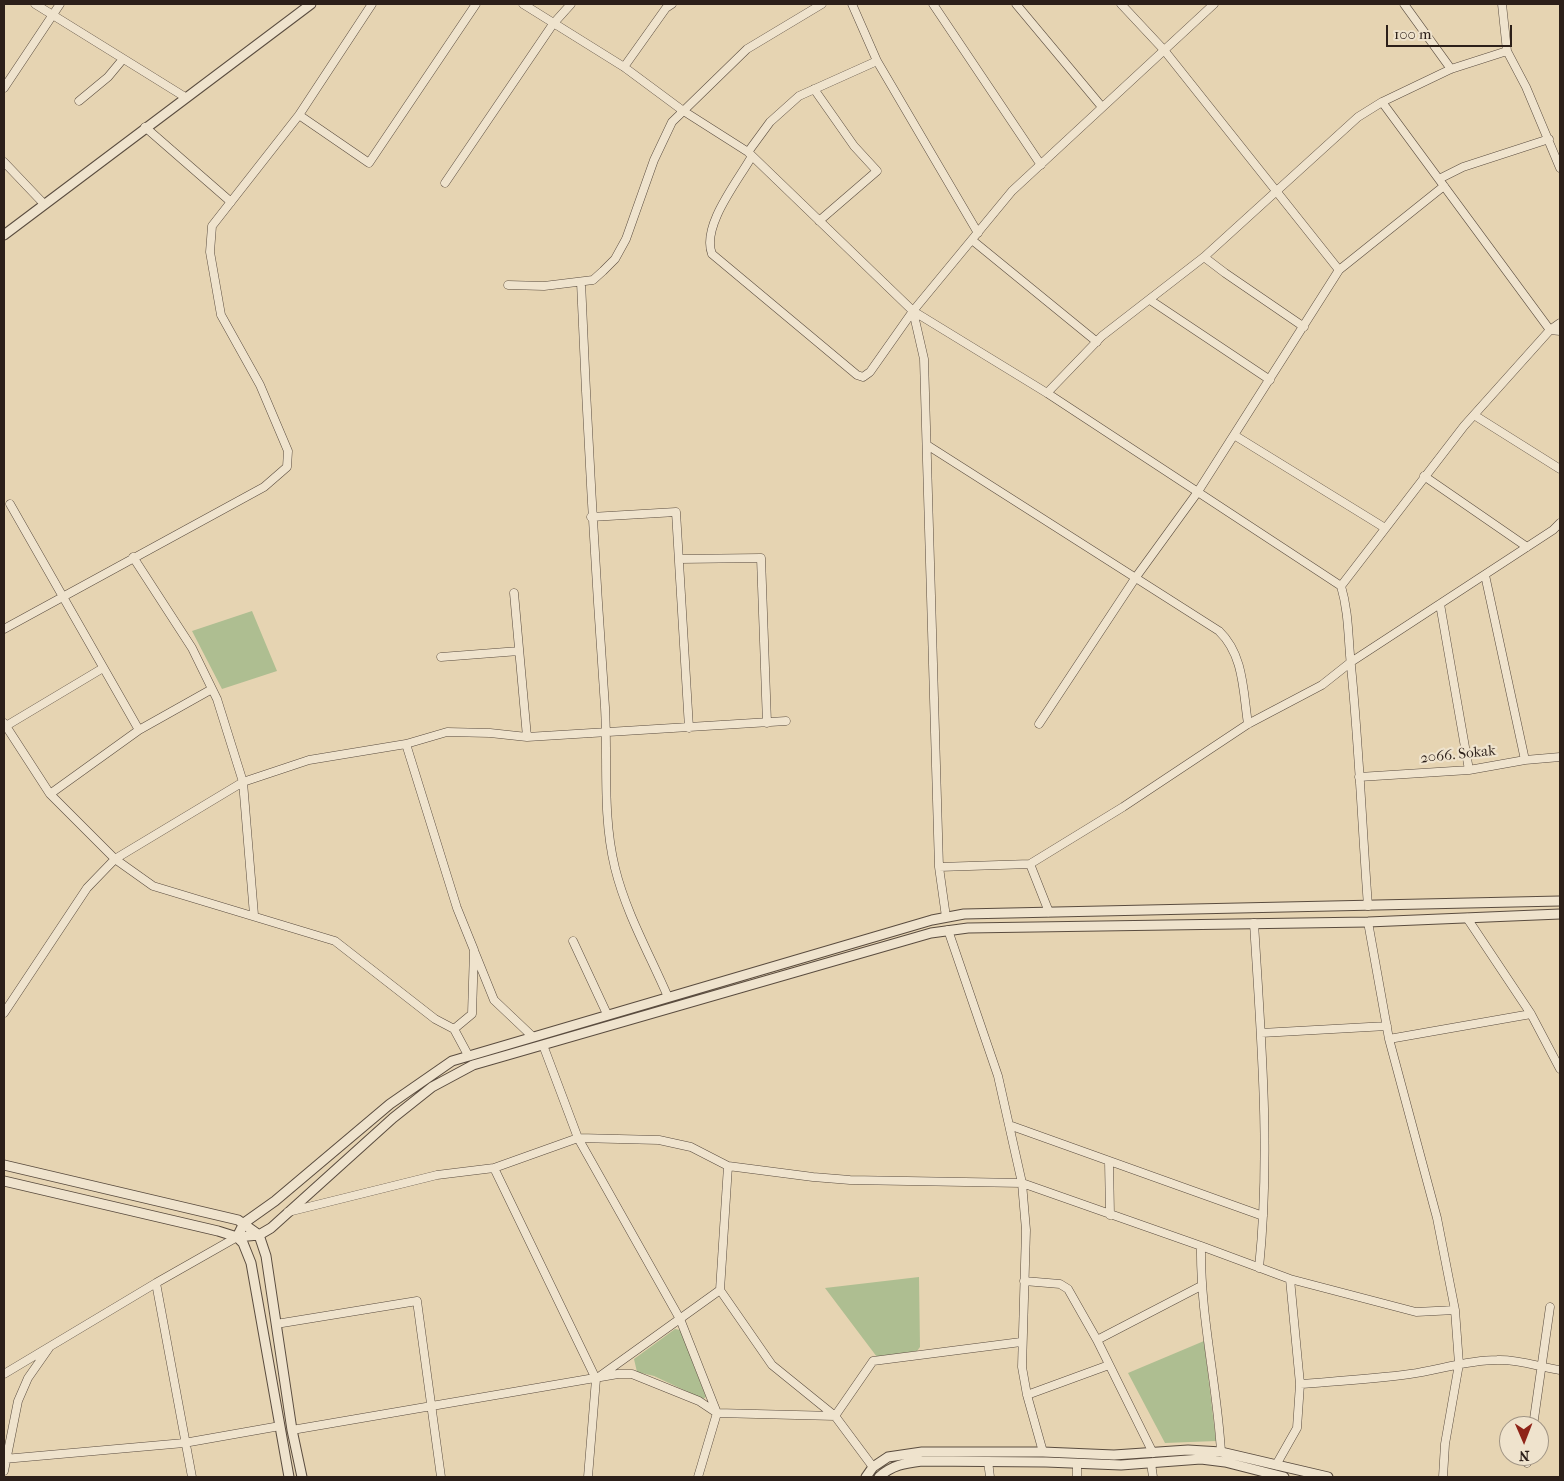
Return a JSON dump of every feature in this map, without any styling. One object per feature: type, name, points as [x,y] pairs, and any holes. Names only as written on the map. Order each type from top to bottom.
[{"type":"street","points":[[35,4],[186,97]]},
{"type":"street","points":[[4,88],[60,4]]},
{"type":"street","points":[[4,235],[145,127],[311,4]]},
{"type":"street","points":[[4,629],[133,557],[264,488],[288,467],[288,450],[260,385],[222,315],[210,252],[212,226],[299,115],[372,4]]},
{"type":"street","points":[[299,115],[369,163],[476,4]]},
{"type":"street","points":[[523,4],[624,67],[682,110],[750,154],[913,311],[1047,393],[1341,586],[1349,618],[1351,662],[1358,730],[1368,922],[1389,1039],[1437,1218],[1455,1310],[1459,1364],[1444,1444],[1442,1477]]},
{"type":"street","points":[[445,183],[553,24],[570,4]]},
{"type":"street","points":[[624,67],[666,8],[672,4]]},
{"type":"street","points":[[508,285],[544,286],[593,280],[615,259],[626,239],[654,160],[672,122],[682,110],[747,49],[822,4]]},
{"type":"street","points":[[852,4],[877,61],[978,233]]},
{"type":"street","points":[[933,4],[1041,165]]},
{"type":"street","points":[[1016,4],[1102,107]]},
{"type":"street","points":[[1121,4],[1164,50],[1275,192],[1339,270]]},
{"type":"street","points":[[877,61],[799,96],[770,122],[750,154],[712,224],[708,245],[712,254],[857,375],[863,377],[870,372],[913,311],[1012,191],[1214,4]]},
{"type":"street","points":[[1404,4],[1451,69]]},
{"type":"street","points":[[1502,4],[1507,51],[1526,87],[1560,168]]},
{"type":"street","points":[[1047,393],[1097,342],[1204,257],[1358,117],[1382,102],[1451,69],[1507,51]]},
{"type":"street","points":[[79,102],[108,77],[123,59]]},
{"type":"street","points":[[814,89],[854,146],[877,171],[819,221]]},
{"type":"street","points":[[1382,102],[1550,330],[1560,332]]},
{"type":"street","points":[[145,127],[231,202]]},
{"type":"street","points":[[1039,724],[1136,577],[1197,493],[1339,270],[1441,183],[1463,167],[1549,139]]},
{"type":"street","points":[[4,162],[44,204]]},
{"type":"street","points":[[972,240],[1097,342]]},
{"type":"street","points":[[1204,257],[1304,327]]},
{"type":"street","points":[[581,282],[591,516],[606,734],[606,813],[614,866],[626,906],[634,917],[668,997]]},
{"type":"street","points":[[1150,300],[1270,380]]},
{"type":"street","points":[[913,311],[924,359],[939,867],[948,930],[998,1076],[1022,1183],[1026,1230],[1021,1342],[1022,1367],[1027,1395],[1045,1457]]},
{"type":"street","points":[[1341,586],[1424,476],[1474,415],[1550,330],[1560,323]]},
{"type":"street","points":[[1474,415],[1560,469]]},
{"type":"street","points":[[1234,435],[1385,528]]},
{"type":"street","points":[[926,445],[1213,626],[1229,642],[1240,666],[1248,724]]},
{"type":"street","points":[[1424,476],[1527,547]]},
{"type":"street","points":[[10,504],[139,730]]},
{"type":"street","points":[[591,516],[676,512],[689,728]]},
{"type":"street","points":[[939,867],[1030,864],[1123,807],[1248,724],[1322,685],[1351,662],[1485,575],[1560,523]]},
{"type":"street","points":[[133,557],[192,648],[212,688],[242,782],[254,915]]},
{"type":"street","points":[[679,559],[761,558],[767,723]]},
{"type":"street","points":[[1485,575],[1525,760]]},
{"type":"street","points":[[514,593],[527,738]]},
{"type":"street","points":[[1440,604],[1469,770]]},
{"type":"street","points":[[441,657],[519,651]]},
{"type":"street","points":[[103,668],[5,725],[50,794],[115,859],[153,886],[335,941],[435,1018],[454,1029],[468,1055]]},
{"type":"street","points":[[50,794],[139,730],[212,688]]},
{"type":"street","points":[[4,1013],[87,888],[115,859],[242,782],[309,760],[406,744],[447,732],[490,733],[527,738],[786,722]]},
{"type":"street","points":[[406,744],[457,908],[494,1000],[543,1045],[578,1138],[680,1319],[717,1413],[698,1477]]},
{"type":"street","name":"2066. Sokak","points":[[1359,777],[1469,770],[1525,760],[1560,757]]},
{"type":"street","points":[[1030,864],[1049,912]]},
{"type":"street","points":[[4,1374],[237,1237],[244,1224],[275,1201],[390,1104],[440,1067],[468,1055],[946,916],[1560,901]]},
{"type":"street","points":[[4,1181],[237,1237],[259,1234],[270,1228],[393,1118],[432,1087],[473,1065],[948,930],[1368,922],[1560,914]]},
{"type":"street","points":[[1467,918],[1532,1014],[1560,1069]]},
{"type":"street","points":[[1254,923],[1264,1095],[1263,1216],[1259,1268]]},
{"type":"street","points":[[573,941],[607,1014]]},
{"type":"street","points":[[454,1029],[472,1014],[474,950]]},
{"type":"street","points":[[1389,1039],[1532,1014]]},
{"type":"street","points":[[1261,1033],[1387,1026]]},
{"type":"street","points":[[1009,1125],[1263,1216]]},
{"type":"street","points":[[286,1213],[437,1175],[494,1168],[578,1138],[659,1140],[691,1147],[728,1166],[850,1180],[1022,1183],[1290,1279],[1416,1312],[1455,1310]]},
{"type":"street","points":[[1109,1161],[1110,1215]]},
{"type":"street","points":[[4,1165],[238,1220],[259,1234],[266,1256],[292,1430],[302,1477]]},
{"type":"street","points":[[728,1166],[720,1290],[772,1365],[835,1416],[880,1476],[901,1463],[922,1461],[988,1461],[1188,1450],[1222,1452],[1328,1477]]},
{"type":"street","points":[[494,1168],[596,1379],[588,1477]]},
{"type":"street","points":[[237,1237],[243,1242],[251,1263],[289,1477]]},
{"type":"street","points":[[1201,1246],[1201,1286],[1219,1411],[1222,1452]]},
{"type":"street","points":[[1276,1465],[1297,1428],[1300,1384],[1290,1279]]},
{"type":"street","points":[[1024,1281],[1060,1284],[1068,1289],[1097,1340],[1153,1453],[1151,1463],[1153,1477]]},
{"type":"street","points":[[156,1283],[184,1443],[192,1477]]},
{"type":"street","points":[[1097,1340],[1201,1286]]},
{"type":"street","points":[[596,1379],[720,1290]]},
{"type":"street","points":[[259,1303],[272,1300]]},
{"type":"street","points":[[276,1324],[417,1301],[441,1477]]},
{"type":"street","points":[[1535,1416],[1550,1307]]},
{"type":"street","points":[[835,1416],[873,1361],[1021,1342]]},
{"type":"street","points":[[4,1471],[18,1401],[28,1378],[51,1345]]},
{"type":"street","points":[[1300,1384],[1411,1374],[1459,1364],[1496,1360],[1520,1361],[1542,1368],[1560,1370]]},
{"type":"street","points":[[1027,1395],[1109,1365]]},
{"type":"street","points":[[292,1430],[618,1374],[632,1374],[699,1401],[717,1413],[835,1416]]},
{"type":"street","points":[[5,1459],[184,1443],[280,1426]]},
{"type":"street","points":[[866,1477],[873,1467],[888,1457],[922,1452],[1045,1457],[1077,1464],[1151,1463],[1201,1459],[1225,1462],[1284,1477]]},
{"type":"street","points":[[988,1461],[990,1477]]},
{"type":"street","points":[[1076,1477],[1077,1464]]},
{"type":"green space","points":[[252,611],[277,671],[222,689],[192,631]]},
{"type":"green space","points":[[919,1277],[920,1347],[917,1351],[877,1357],[825,1288]]},
{"type":"green space","points":[[675,1329],[680,1330],[706,1397],[703,1399],[654,1376],[637,1372],[634,1359]]},
{"type":"green space","points":[[1204,1341],[1216,1441],[1165,1443],[1128,1373]]}]
